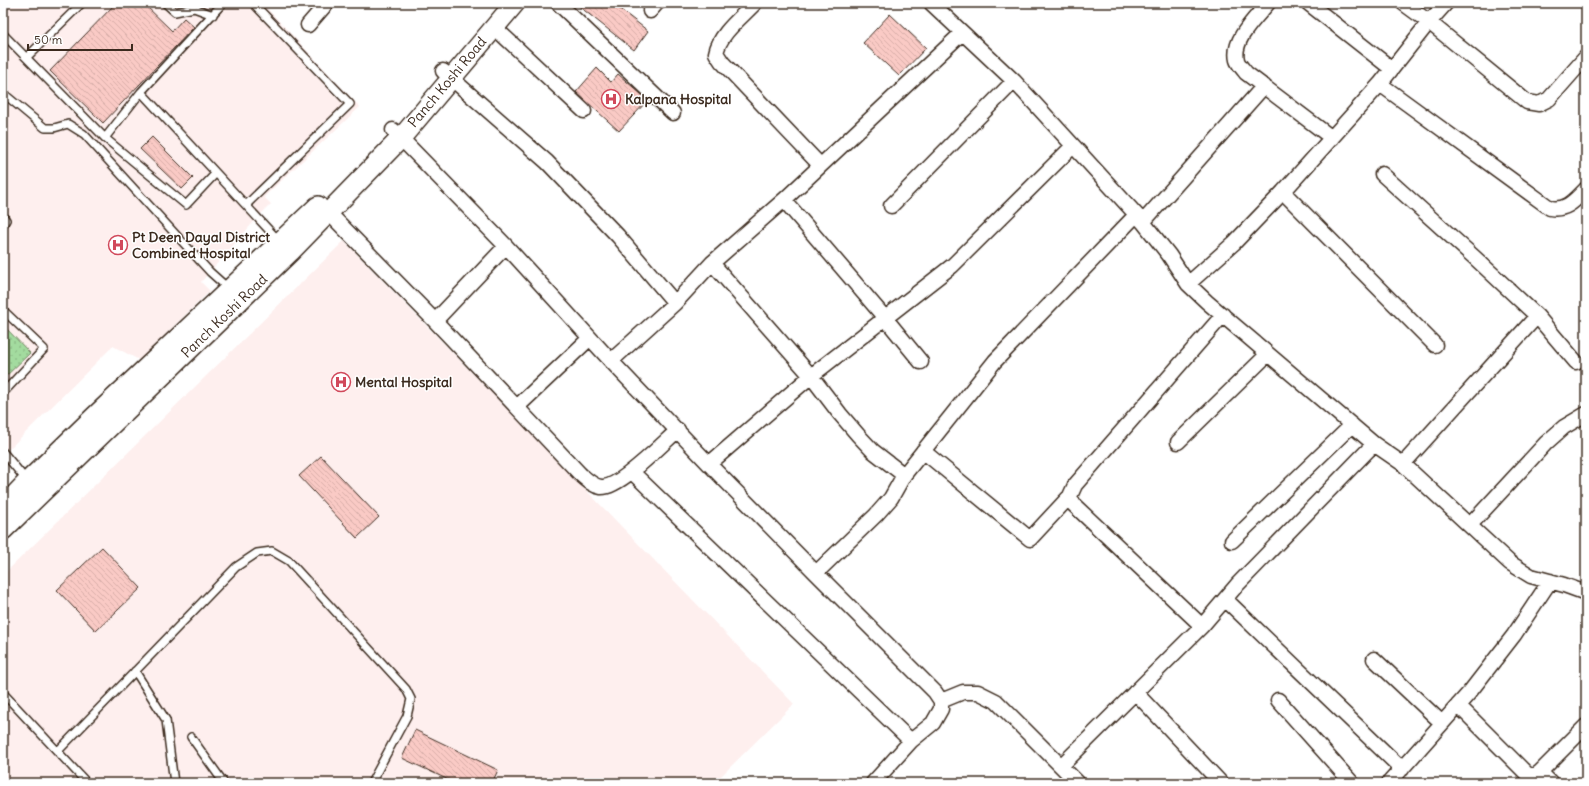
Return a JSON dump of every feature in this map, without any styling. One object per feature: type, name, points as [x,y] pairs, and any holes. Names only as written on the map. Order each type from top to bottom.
[{"type":"street","points":[[308,25],[327,3]]},
{"type":"street","points":[[502,3],[446,74],[547,162],[618,236],[675,303]]},
{"type":"street","name":"Panch Koshi Road","points":[[3,530],[34,487],[285,246],[328,212],[397,134],[446,74],[515,3]]},
{"type":"street","points":[[558,3],[673,113]]},
{"type":"street","points":[[755,3],[724,36],[718,45],[716,54],[820,165]]},
{"type":"street","points":[[931,3],[1014,81],[1139,218],[1169,255],[1188,284],[1374,444],[1403,464],[1510,563],[1531,576],[1586,593]]},
{"type":"street","points":[[1268,3],[1245,32],[1236,47],[1237,61],[1246,72],[1332,138]]},
{"type":"street","points":[[1308,3],[1392,69]]},
{"type":"street","points":[[1403,3],[1429,22],[1526,102],[1539,104],[1549,99],[1586,57]]},
{"type":"street","points":[[1188,284],[1234,243],[1284,192],[1380,84],[1446,3]]},
{"type":"street","points":[[494,26],[584,111]]},
{"type":"street","points":[[611,361],[675,303],[712,263],[784,200],[962,33]]},
{"type":"street","points":[[891,206],[1014,81]]},
{"type":"street","points":[[1380,84],[1550,208],[1557,209],[1567,207],[1586,188]]},
{"type":"street","points":[[816,574],[876,515],[890,498],[904,475],[995,361],[1139,218],[1264,86]]},
{"type":"street","points":[[285,246],[340,185],[397,134],[506,246],[611,361],[709,464],[816,574],[935,692],[941,701],[941,709],[933,723],[911,741],[873,783]]},
{"type":"street","points":[[709,464],[810,376],[952,266],[1073,146]]},
{"type":"street","points":[[1382,174],[1537,316],[1576,362]]},
{"type":"street","points":[[1284,192],[1435,345]]},
{"type":"street","points":[[784,200],[921,362]]},
{"type":"street","points":[[328,212],[591,484],[603,487],[632,472],[678,430]]},
{"type":"street","points":[[435,321],[506,246]]},
{"type":"street","points":[[712,263],[810,376],[858,435],[873,451],[904,475]]},
{"type":"street","points":[[923,451],[1030,539],[1070,496],[1075,485],[1223,314]]},
{"type":"street","points":[[1403,464],[1537,316]]},
{"type":"street","points":[[517,408],[590,338]]},
{"type":"street","points":[[1178,442],[1268,354]]},
{"type":"street","points":[[1470,525],[1546,443],[1564,427],[1586,414]]},
{"type":"street","points":[[1232,541],[1352,425]]},
{"type":"street","points":[[1062,765],[1202,626],[1225,599],[1374,444]]},
{"type":"street","points":[[632,472],[911,741]]},
{"type":"street","points":[[3,508],[34,487]]},
{"type":"street","points":[[1070,496],[1074,505],[1202,626]]},
{"type":"street","points":[[1389,783],[1470,693],[1514,635],[1550,581]]},
{"type":"street","points":[[1225,599],[1402,769]]},
{"type":"street","points":[[1374,659],[1442,723]]},
{"type":"street","points":[[941,701],[963,692],[978,692],[996,701],[1062,765],[1078,783]]},
{"type":"street","points":[[1135,692],[1221,783]]},
{"type":"street","points":[[1278,700],[1352,783]]},
{"type":"street","points":[[1458,705],[1527,774],[1534,776],[1540,772],[1586,726]]},
{"type":"street","points":[[1540,772],[1551,783]]},
{"type":"lane","points":[[27,57],[82,3]]},
{"type":"lane","points":[[165,3],[175,12],[194,8],[213,15]]},
{"type":"lane","points":[[105,138],[141,92],[223,3]]},
{"type":"lane","points":[[246,205],[350,104],[253,3]]},
{"type":"lane","points":[[3,34],[105,138],[186,205],[216,174]]},
{"type":"lane","points":[[141,92],[216,174],[285,246]]},
{"type":"lane","points":[[3,93],[45,128],[54,128],[68,124],[84,134],[210,272],[235,295]]},
{"type":"lane","points":[[3,216],[6,220],[3,225]]},
{"type":"lane","points":[[3,310],[44,349],[3,393]]},
{"type":"lane","points":[[3,452],[34,487]]},
{"type":"lane","points":[[58,751],[236,567],[256,553],[272,551],[290,561],[406,689],[410,699],[408,716],[371,783]]},
{"type":"lane","points":[[135,671],[166,720],[174,783]]},
{"type":"lane","points":[[3,693],[88,783]]},
{"type":"lane","points":[[190,737],[224,783]]},
{"type":"shaded area","name":"Pt Deen Dayal District Combined Hospital","points":[[3,3],[262,3],[360,107],[264,197],[271,204],[201,282],[210,291],[139,360],[113,346],[3,455]]},
{"type":"shaded area","name":"Mental Hospital","points":[[344,241],[794,704],[714,783],[3,783],[3,575]]},
{"type":"green space","points":[[4,326],[30,353],[3,379],[3,327]]},
{"type":"building","points":[[116,3],[143,3],[172,31],[184,18],[194,27],[103,123],[50,71]]},
{"type":"building","points":[[575,3],[612,3],[648,31],[634,50]]},
{"type":"building","points":[[890,14],[926,48],[899,76],[863,43]]},
{"type":"building","points":[[597,68],[611,82],[618,74],[648,100],[619,131],[576,92]]},
{"type":"building","points":[[152,137],[193,178],[182,189],[140,149]]},
{"type":"building","points":[[321,456],[379,517],[357,538],[299,476]]},
{"type":"building","points":[[102,547],[141,588],[96,631],[57,590]]},
{"type":"building","points":[[415,730],[498,770],[492,783],[455,783],[402,758]]},
{"type":"place","name":"Kalpana Hospital","points":[[611,99]]},
{"type":"place","name":"Pt Deen Dayal District Combined Hospital","points":[[118,245]]},
{"type":"place","name":"Mental Hospital","points":[[341,382]]}]
